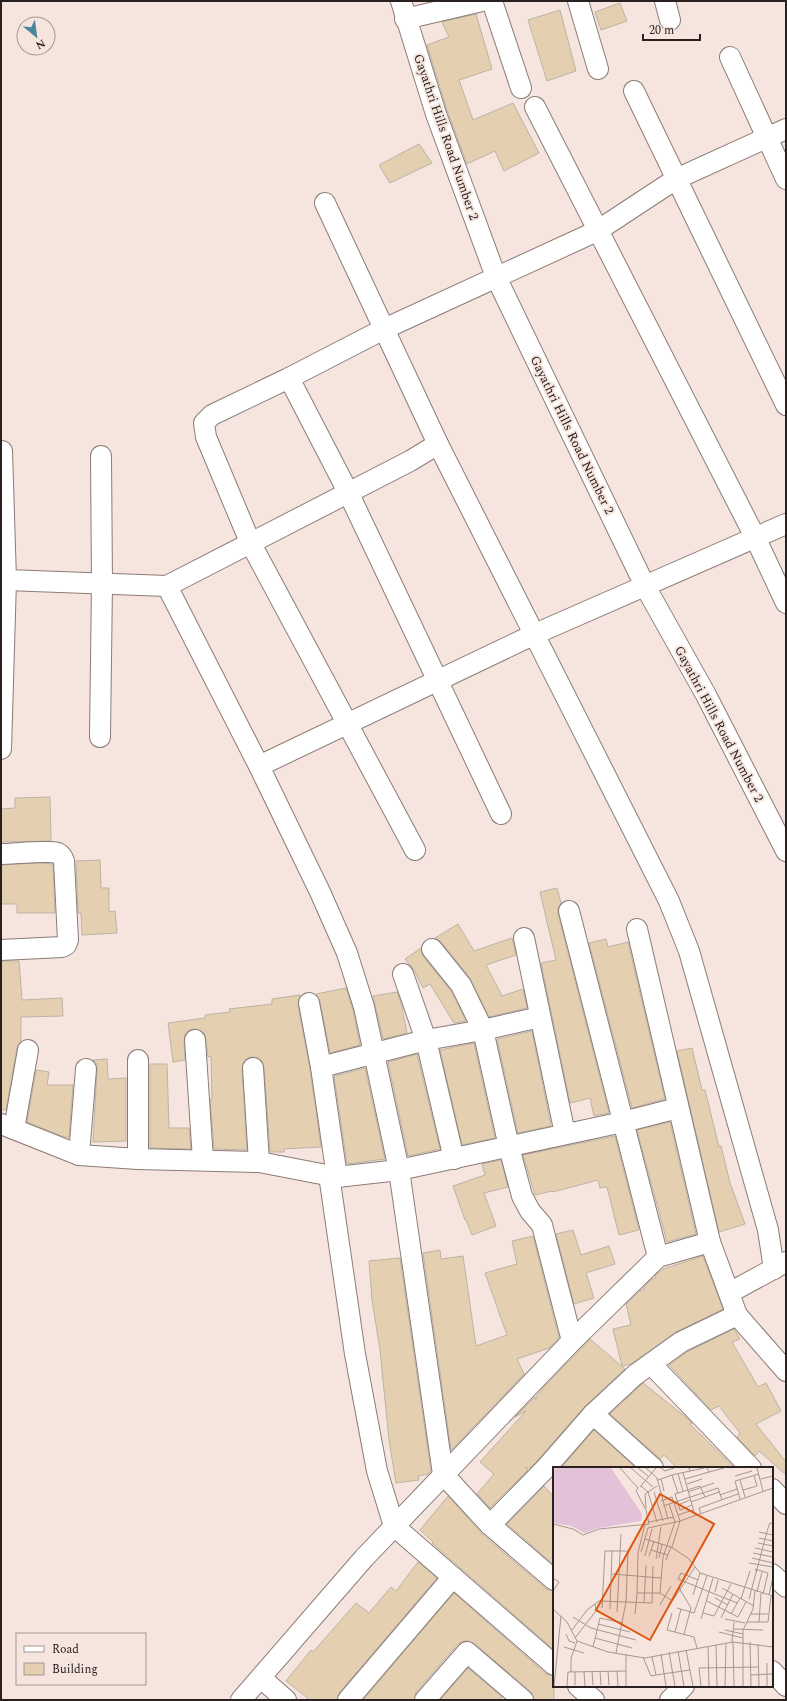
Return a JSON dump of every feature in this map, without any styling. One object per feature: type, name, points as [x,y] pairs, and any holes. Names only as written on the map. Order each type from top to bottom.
[{"type":"street","points":[[403,10],[482,1]]},
{"type":"street","points":[[492,1],[521,88]]},
{"type":"street","points":[[578,1],[598,69]]},
{"type":"street","points":[[665,1],[670,20]]},
{"type":"street","name":"Gayathri Hills Road Number 2","points":[[403,10],[436,114],[496,277],[645,586],[706,695],[786,851]]},
{"type":"street","points":[[730,57],[786,179]]},
{"type":"street","points":[[634,91],[786,405]]},
{"type":"street","points":[[535,107],[597,231],[755,537],[786,603]]},
{"type":"street","points":[[416,850],[250,542],[206,437],[204,423],[212,415],[384,329],[597,231],[676,180],[786,129]]},
{"type":"street","points":[[325,203],[438,444],[669,901],[688,951],[768,1230],[780,1265],[729,1293]]},
{"type":"street","points":[[288,378],[348,492],[501,814]]},
{"type":"street","points":[[6,580],[167,586],[410,461],[438,444]]},
{"type":"street","points":[[1,749],[6,580],[2,451]]},
{"type":"street","points":[[100,737],[102,583],[101,456]]},
{"type":"street","points":[[259,766],[535,634],[786,524]]},
{"type":"street","points":[[167,586],[259,766],[320,892],[347,953],[364,1007],[399,1170],[443,1474],[490,1525],[553,1579]]},
{"type":"street","points":[[1,854],[44,853],[58,854],[62,856],[64,861],[68,940],[66,945],[62,947],[1,950]]},
{"type":"street","points":[[570,910],[658,1257]]},
{"type":"street","points":[[637,929],[710,1242],[737,1315],[786,1371]]},
{"type":"street","points":[[524,938],[565,1134]]},
{"type":"street","points":[[432,949],[461,985],[483,1030],[509,1147],[522,1196],[530,1211],[542,1225],[572,1341]]},
{"type":"street","points":[[403,974],[426,1040],[454,1158]]},
{"type":"street","points":[[309,1003],[321,1067],[355,1354],[378,1471],[394,1526],[553,1664]]},
{"type":"street","points":[[321,1067],[426,1040],[483,1030],[540,1017]]},
{"type":"street","points":[[195,1040],[203,1160]]},
{"type":"street","points":[[28,1050],[7,1126],[79,1155],[138,1159],[259,1162],[333,1176],[399,1170],[623,1122],[678,1108]]},
{"type":"street","points":[[138,1060],[138,1159]]},
{"type":"street","points":[[253,1068],[259,1162]]},
{"type":"street","points":[[79,1155],[86,1069]]},
{"type":"street","points":[[241,1700],[364,1558],[394,1526],[572,1341],[658,1257],[710,1242]]},
{"type":"street","points":[[554,1467],[593,1414],[635,1375],[681,1342],[737,1315]]},
{"type":"street","points":[[651,1364],[750,1467]]},
{"type":"street","points":[[593,1414],[652,1467]]},
{"type":"street","points":[[490,1525],[550,1473]]},
{"type":"street","points":[[773,1490],[786,1504]]},
{"type":"street","points":[[773,1575],[786,1587]]},
{"type":"street","points":[[348,1700],[453,1577]]},
{"type":"street","points":[[425,1700],[467,1652],[516,1698]]},
{"type":"street","points":[[773,1672],[786,1686]]},
{"type":"street","points":[[261,1678],[286,1700]]},
{"type":"street","points":[[670,1700],[683,1687]]},
{"type":"building","points":[[620,3],[627,21],[601,30],[595,12]]},
{"type":"building","points":[[560,10],[576,71],[547,81],[528,20]]},
{"type":"building","points":[[476,14],[492,69],[459,80],[473,120],[513,103],[539,153],[504,171],[495,151],[467,164],[447,110],[427,45],[449,37],[442,22]]},
{"type":"building","points":[[419,144],[432,163],[390,183],[379,165]]},
{"type":"building","points":[[50,797],[51,841],[1,842],[1,809],[15,808],[15,798]]},
{"type":"building","points":[[100,860],[101,888],[109,888],[109,912],[115,911],[117,933],[82,935],[81,913],[78,913],[76,861]]},
{"type":"building","points":[[39,863],[53,864],[55,913],[17,913],[17,904],[1,904],[1,865]]},
{"type":"building","points":[[557,888],[561,903],[558,908],[558,914],[609,1113],[594,1116],[590,1098],[570,1103],[541,963],[556,960],[540,892]]},
{"type":"building","points":[[458,924],[474,951],[512,938],[516,955],[486,965],[502,996],[523,989],[527,1008],[489,1017],[470,978],[441,942],[435,938]]},
{"type":"building","points":[[606,939],[608,947],[628,942],[665,1099],[632,1108],[589,943]]},
{"type":"building","points":[[421,948],[423,956],[451,991],[466,1021],[454,1023],[430,984],[423,988],[414,970],[405,959]]},
{"type":"building","points":[[1,961],[19,961],[22,1000],[62,998],[63,1016],[21,1017],[21,1041],[17,1048],[6,1110],[1,1109]]},
{"type":"building","points":[[346,988],[353,1010],[360,1045],[330,1053],[320,1001],[316,994]]},
{"type":"building","points":[[397,992],[401,1003],[407,1033],[383,1039],[373,996]]},
{"type":"building","points":[[300,995],[298,1005],[310,1069],[321,1147],[284,1149],[284,1152],[270,1152],[264,1067],[262,1061],[253,1057],[246,1059],[243,1063],[242,1069],[247,1150],[214,1149],[210,1099],[212,1099],[211,1056],[208,1057],[205,1034],[200,1030],[194,1029],[188,1031],[184,1040],[185,1060],[173,1062],[168,1023],[205,1018],[205,1015],[230,1012],[229,1009],[272,1004],[272,999]]},
{"type":"building","points":[[532,1031],[551,1126],[518,1133],[497,1039]]},
{"type":"building","points":[[474,1043],[495,1138],[462,1145],[440,1050]]},
{"type":"building","points":[[692,1048],[702,1090],[705,1090],[719,1147],[721,1146],[730,1183],[745,1224],[719,1232],[677,1051]]},
{"type":"building","points":[[417,1054],[440,1149],[408,1156],[388,1062]]},
{"type":"building","points":[[107,1059],[108,1079],[126,1078],[126,1141],[93,1142],[97,1064],[93,1060]]},
{"type":"building","points":[[150,1064],[167,1064],[169,1128],[189,1128],[191,1149],[150,1148]]},
{"type":"building","points":[[365,1068],[385,1159],[347,1164],[334,1076]]},
{"type":"building","points":[[36,1070],[49,1072],[47,1085],[73,1085],[69,1137],[64,1137],[27,1122]]},
{"type":"building","points":[[670,1122],[696,1234],[667,1242],[637,1130]]},
{"type":"building","points":[[615,1136],[639,1230],[619,1235],[607,1187],[600,1188],[598,1180],[553,1192],[535,1195],[523,1155]]},
{"type":"building","points":[[501,1160],[508,1187],[484,1193],[496,1226],[472,1235],[453,1186],[485,1175],[482,1164]]},
{"type":"building","points":[[573,1230],[581,1255],[609,1246],[615,1264],[586,1273],[594,1298],[574,1304],[556,1234]]},
{"type":"building","points":[[533,1236],[559,1338],[549,1348],[517,1359],[524,1374],[451,1450],[423,1253],[440,1250],[441,1259],[463,1256],[476,1346],[507,1335],[485,1273],[517,1264],[512,1241]]},
{"type":"building","points":[[703,1256],[723,1309],[676,1332],[631,1364],[622,1366],[613,1329],[631,1325],[626,1304],[644,1289],[643,1288],[652,1279],[656,1278],[655,1276],[663,1269]]},
{"type":"building","points":[[400,1258],[431,1471],[428,1474],[418,1476],[419,1480],[396,1483],[389,1440],[380,1350],[372,1300],[369,1261]]},
{"type":"building","points":[[734,1329],[740,1339],[732,1342],[758,1387],[766,1383],[781,1411],[756,1424],[786,1462],[786,1475],[759,1451],[755,1456],[737,1437],[740,1433],[719,1406],[711,1410],[669,1365],[687,1352]]},
{"type":"building","points":[[590,1339],[625,1369],[585,1406],[537,1461],[530,1468],[525,1468],[528,1470],[490,1508],[477,1494],[494,1474],[480,1462],[526,1411],[515,1417],[535,1397],[536,1400],[536,1397],[545,1386]]},
{"type":"building","points":[[643,1383],[687,1418],[692,1423],[690,1424],[734,1467],[676,1467],[664,1455],[660,1459],[610,1414]]},
{"type":"building","points":[[594,1430],[635,1467],[562,1467]]},
{"type":"building","points":[[544,1486],[553,1496],[553,1564],[507,1524]]},
{"type":"building","points":[[448,1496],[482,1534],[546,1589],[553,1591],[553,1649],[432,1543],[433,1542],[420,1530]]},
{"type":"building","points":[[418,1562],[437,1578],[339,1693],[337,1700],[310,1700],[286,1681],[311,1650],[313,1652],[356,1603],[369,1613],[391,1587],[396,1591]]},
{"type":"building","points":[[454,1593],[546,1674],[553,1676],[554,1700],[534,1700],[530,1691],[474,1643],[463,1641],[458,1644],[416,1692],[414,1700],[363,1700]]},
{"type":"building","points":[[468,1668],[502,1697],[499,1700],[440,1700]]}]
